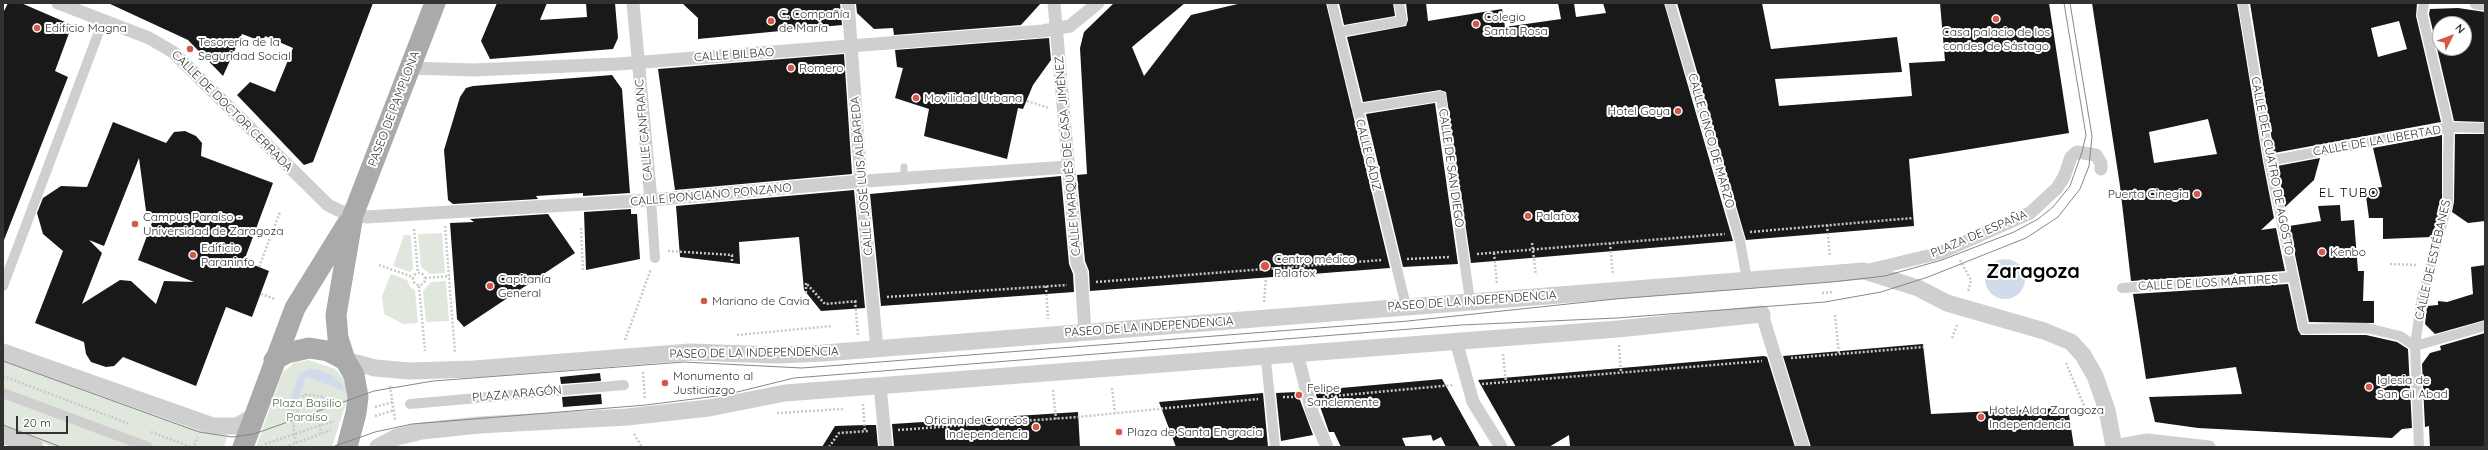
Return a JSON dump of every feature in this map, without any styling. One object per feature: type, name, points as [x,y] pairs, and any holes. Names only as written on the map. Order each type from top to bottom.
[{"type":"main road","name":"PASEO DE PAMPLONA","points":[[274,360],[295,308],[353,215],[435,3]]},
{"type":"main road","name":"PASEO DE PAMPLONA","points":[[345,360],[337,332],[336,315],[353,215]]},
{"type":"main road","points":[[253,446],[253,417],[274,360],[287,353],[309,348],[328,351],[345,360],[354,375],[358,397],[356,413],[347,447]]},
{"type":"street","name":"CALLE DE DOCTOR CERRADA","points":[[58,3],[149,38],[173,52],[239,114],[311,190],[328,205],[353,215]]},
{"type":"street","name":"CALLE CANFRANC","points":[[634,3],[655,258]]},
{"type":"street","name":"CALLE JOSÉ LUIS ALBAREDA","points":[[848,3],[868,296],[877,349]]},
{"type":"street","name":"CALLE MARQUÉS DE CASA JIMÉNEZ","points":[[1054,3],[1077,263],[1081,272],[1085,332]]},
{"type":"street","name":"CALLE BILBAO","points":[[410,68],[473,70],[639,62],[1043,31],[1070,26],[1098,3]]},
{"type":"street","name":"CALLE CÁDIZ","points":[[1332,3],[1406,306]]},
{"type":"street","points":[[1339,32],[1402,21],[1399,3]]},
{"type":"street","name":"CALLE CINCO DE MARZO","points":[[1670,3],[1740,241],[1747,280]]},
{"type":"street","name":"CALLE DEL CUATRO DE AGOSTO","points":[[2243,3],[2269,161],[2304,329],[2367,328],[2400,336],[2415,346]]},
{"type":"street","name":"CALLE DE ESTÉBANES","points":[[2419,447],[2415,346],[2421,302],[2448,202],[2449,127],[2422,14],[2424,3]]},
{"type":"street","points":[[2476,3],[2485,4]]},
{"type":"street","points":[[3,286],[103,21]]},
{"type":"street","name":"CALLE DE SAN DIEGO","points":[[1357,109],[1441,96],[1470,301]]},
{"type":"street","name":"CALLE DE LA LIBERTAD","points":[[2269,161],[2449,127],[2485,128]]},
{"type":"street","name":"PLAZA DE ESPAÑA","points":[[1864,271],[1940,253],[2030,213],[2057,188],[2064,177],[2071,157],[2077,152],[2096,155],[2101,163],[2100,169]]},
{"type":"street","name":"CALLE PONCIANO PONZANO","points":[[353,215],[377,217],[650,200],[861,181],[904,173],[1068,166]]},
{"type":"street","name":"PASEO DE LA INDEPENDENCIA","points":[[345,360],[375,368],[409,371],[474,369],[642,355],[708,352],[794,354],[877,349],[1864,271],[1918,288],[1947,303],[2062,337]]},
{"type":"street","name":"CALLE DE LOS MÁRTIRES","points":[[2122,288],[2293,277]]},
{"type":"street","points":[[378,447],[397,436],[422,431],[647,414],[722,406],[785,393],[1618,329],[1762,314],[1804,447]]},
{"type":"street","points":[[2415,346],[2485,326]]},
{"type":"street","points":[[2062,337],[2078,348],[2086,358],[2103,398],[2114,446],[2147,440],[2209,447]]},
{"type":"street","points":[[1456,341],[1473,402],[1501,447]]},
{"type":"street","points":[[3,352],[213,426],[237,426],[253,417]]},
{"type":"street","points":[[1297,353],[1312,412],[1327,447]]},
{"type":"street","points":[[1266,360],[1275,447]]},
{"type":"street","name":"PLAZA ARAGÓN","points":[[410,404],[624,385]]},
{"type":"street","points":[[880,386],[886,447]]},
{"type":"street","points":[[3,393],[148,447]]},
{"type":"street","points":[[3,435],[35,447]]},
{"type":"path","points":[[1027,101],[1052,109]]},
{"type":"path","points":[[259,267],[280,212]]},
{"type":"path","points":[[1751,231],[1913,218]]},
{"type":"path","points":[[445,222],[455,353]]},
{"type":"path","points":[[414,225],[418,273]]},
{"type":"path","points":[[1827,225],[1830,263]]},
{"type":"path","points":[[580,228],[583,270]]},
{"type":"path","points":[[1470,255],[1728,234]]},
{"type":"path","points":[[1532,243],[1536,275]]},
{"type":"path","points":[[1610,243],[1613,280]]},
{"type":"path","points":[[679,250],[732,255],[732,263]]},
{"type":"path","points":[[1494,253],[1497,286]]},
{"type":"path","points":[[1404,259],[1456,256]]},
{"type":"path","points":[[623,347],[655,258]]},
{"type":"path","points":[[1098,281],[1387,260]]},
{"type":"path","points":[[2390,264],[2431,266]]},
{"type":"path","points":[[379,265],[413,277]]},
{"type":"path","points":[[418,273],[422,273],[425,278]]},
{"type":"path","points":[[413,277],[418,273]]},
{"type":"path","points":[[425,278],[450,276]]},
{"type":"path","points":[[413,277],[414,283],[420,286]]},
{"type":"path","points":[[425,278],[423,284],[420,286],[425,351]]},
{"type":"path","points":[[1264,307],[1266,278]]},
{"type":"path","points":[[1966,296],[1971,280]]},
{"type":"path","points":[[806,293],[806,283],[825,304],[855,302],[868,296]]},
{"type":"path","points":[[887,297],[1073,284]]},
{"type":"path","points":[[1046,286],[1048,323]]},
{"type":"path","points":[[261,294],[275,299]]},
{"type":"path","points":[[855,302],[858,338]]},
{"type":"path","points":[[1836,315],[1839,354]]},
{"type":"path","points":[[1952,338],[1957,325]]},
{"type":"path","points":[[2062,337],[2065,362],[2086,410]]},
{"type":"path","points":[[1618,338],[1621,372]]},
{"type":"path","points":[[1502,347],[1506,382]]},
{"type":"path","points":[[1785,358],[1924,347]]},
{"type":"path","points":[[642,355],[647,414]]},
{"type":"path","points":[[1480,384],[1765,360]]},
{"type":"path","points":[[3,376],[133,425]]},
{"type":"path","points":[[1053,384],[1056,419]]},
{"type":"path","points":[[1319,397],[1445,385]]},
{"type":"path","points":[[1112,388],[1115,413]]},
{"type":"path","points":[[392,392],[395,422]]},
{"type":"path","points":[[296,443],[293,424],[304,394],[324,397],[318,415],[321,425],[321,433]]},
{"type":"path","points":[[863,397],[865,432]]},
{"type":"path","points":[[1279,397],[1298,397]]},
{"type":"path","points":[[900,430],[1078,418],[1259,399]]},
{"type":"path","points":[[374,407],[393,402]]},
{"type":"path","points":[[370,417],[410,404]]},
{"type":"path","points":[[253,446],[342,418]]},
{"type":"path","points":[[285,447],[333,429]]},
{"type":"path","points":[[148,431],[191,447]]},
{"type":"path","points":[[829,447],[839,433],[875,431]]},
{"type":"path","points":[[194,445],[198,437]]},
{"type":"green space","points":[[442,233],[445,273],[430,274],[421,267],[418,234]]},
{"type":"green space","points":[[404,235],[411,235],[413,269],[410,272],[393,266]]},
{"type":"green space","points":[[391,274],[407,280],[410,287],[415,290],[418,323],[403,324],[384,314],[382,296]]},
{"type":"green space","points":[[446,281],[449,321],[426,322],[423,291],[431,282]]},
{"type":"green space","points":[[3,358],[229,431],[224,447],[53,447],[3,428]]},
{"type":"green space","name":"Plaza Basilio Paraíso","points":[[309,360],[335,369],[344,379],[347,388],[347,400],[332,447],[256,447],[283,372],[294,363]]},
{"type":"water","points":[[2005,259],[2013,261],[2019,265],[2023,271],[2025,279],[2023,287],[2019,293],[2013,297],[2005,299],[1997,297],[1991,293],[1987,287],[1985,279],[1987,271],[1991,265],[1997,261]]},
{"type":"water","points":[[308,369],[320,370],[332,375],[342,384],[344,391],[306,377],[294,412],[285,415],[299,375]]},
{"type":"building","points":[[8,3],[21,3],[72,25],[55,71],[68,77],[4,240],[3,13]]},
{"type":"building","points":[[108,3],[373,3],[313,162],[304,165],[237,95],[250,82],[275,92],[293,48],[265,36],[263,42],[242,34],[223,76],[188,40]]},
{"type":"building","points":[[497,3],[547,3],[540,20],[587,17],[586,3],[615,3],[618,38],[613,49],[490,59],[481,41]]},
{"type":"building","name":"C. Compañía de María","points":[[682,3],[840,3],[842,25],[698,39],[698,18]]},
{"type":"building","points":[[856,3],[1041,3],[1021,25],[894,35],[893,28],[874,29],[857,13]]},
{"type":"building","points":[[1114,3],[1185,3],[1132,47],[1144,76],[1191,15],[1242,3],[1326,3],[1390,268],[1090,291],[1089,271],[1085,261],[1077,175],[1087,174],[1080,48],[1084,32]]},
{"type":"building","points":[[1339,3],[1393,3],[1395,16],[1344,25]]},
{"type":"building","points":[[1406,3],[1426,3],[1428,21],[1502,9],[1505,27],[1561,19],[1558,3],[1574,3],[1576,17],[1606,13],[1603,3],[1664,3],[1733,241],[1471,263],[1446,92],[1440,90],[1363,102],[1347,37],[1406,26],[1408,20]]},
{"type":"building","points":[[1677,3],[1762,3],[1771,49],[1897,37],[1902,72],[1775,79],[1779,106],[1912,96],[1909,63],[1945,61],[1940,3],[2049,3],[2069,133],[1909,159],[1914,226],[1746,240]]},
{"type":"building","points":[[2092,3],[2237,3],[2263,162],[2274,218],[2261,230],[2276,228],[2285,271],[2131,281],[2120,186]],"holes":[[[2208,119],[2217,154],[2154,163],[2149,132]]]},
{"type":"building","points":[[2250,3],[2417,3],[2416,16],[2441,122],[2274,153]],"holes":[[[2399,21],[2407,49],[2378,57],[2371,28]]]},
{"type":"building","points":[[2458,8],[2485,12],[2485,122],[2454,121],[2439,56],[2472,56],[2472,16],[2432,16],[2432,27],[2429,14],[2430,9]]},
{"type":"building","points":[[1049,38],[1051,60],[1033,85],[1023,109],[1018,108],[1007,159],[924,136],[929,109],[895,98],[903,68],[897,67],[895,50]]},
{"type":"building","points":[[844,54],[852,174],[675,190],[658,69]]},
{"type":"building","points":[[612,75],[622,89],[630,193],[583,196],[583,193],[536,196],[538,199],[453,204],[448,200],[444,150],[460,97],[466,88],[473,86]]},
{"type":"building","points":[[1435,103],[1458,264],[1403,267],[1366,114]]},
{"type":"building","name":"Edificio Paraninfo","points":[[113,122],[166,143],[174,132],[185,131],[196,136],[202,143],[201,156],[273,183],[244,261],[269,271],[252,317],[226,307],[196,386],[123,357],[114,366],[106,367],[91,362],[86,354],[84,342],[35,323],[63,251],[43,234],[37,213],[43,198],[61,186],[87,187]],"holes":[[[139,158],[146,211],[154,217],[138,260],[194,282],[164,281],[156,304],[131,281],[120,280],[82,304],[102,253],[89,240],[104,246]]]},
{"type":"building","points":[[2455,134],[2485,134],[2485,221],[2468,223],[2452,212],[2454,202]]},
{"type":"building","points":[[2442,135],[2442,201],[2432,237],[2383,239],[2383,218],[2369,218],[2365,189],[2382,187],[2373,148]]},
{"type":"building","points":[[2320,158],[2314,180],[2285,207],[2277,166]]},
{"type":"building","points":[[1061,176],[1069,264],[1073,274],[1074,292],[881,306],[870,194]]},
{"type":"building","points":[[854,190],[865,308],[821,311],[804,290],[799,237],[739,242],[740,264],[680,257],[676,206]]},
{"type":"building","points":[[2340,205],[2341,221],[2354,220],[2358,271],[2364,271],[2363,301],[2374,301],[2374,323],[2309,322],[2289,226],[2321,221],[2318,206]]},
{"type":"building","points":[[631,209],[631,214],[637,214],[640,259],[586,270],[584,212]]},
{"type":"building","name":"Capitanía General","points":[[548,214],[575,253],[464,327],[457,319],[450,223],[474,222],[470,219]]},
{"type":"building","points":[[2485,265],[2485,320],[2435,334],[2425,324],[2427,306],[2438,305],[2438,301],[2447,302],[2473,294],[2471,267]]},
{"type":"building","points":[[2288,284],[2298,330],[2301,335],[2366,335],[2397,342],[2408,349],[2412,428],[2402,429],[2392,438],[2198,428],[2155,422],[2149,397],[2242,394],[2236,367],[2146,379],[2133,294]]},
{"type":"building","points":[[2485,333],[2485,447],[2430,447],[2429,426],[2425,427],[2422,364],[2430,353],[2441,350],[2440,346]]},
{"type":"building","points":[[1923,344],[1931,414],[2060,408],[2069,415],[2074,447],[1811,447],[1783,356]]},
{"type":"building","points":[[1764,356],[1767,357],[1795,447],[1570,447],[1569,435],[1549,447],[1516,447],[1478,380]]},
{"type":"building","points":[[600,373],[601,381],[561,384],[560,377]]},
{"type":"building","points":[[1442,379],[1480,447],[1446,447],[1441,437],[1433,441],[1431,435],[1402,438],[1406,447],[1341,447],[1334,432],[1329,432],[1316,395],[1318,390]]},
{"type":"building","points":[[1297,392],[1313,435],[1281,441],[1276,393]]},
{"type":"building","points":[[1263,393],[1268,447],[1176,447],[1159,402]]},
{"type":"building","points":[[601,394],[602,404],[563,407],[562,397]]},
{"type":"building","points":[[1078,412],[1080,447],[894,447],[892,424]]},
{"type":"building","points":[[876,425],[878,447],[822,447],[835,426]]},
{"type":"tram line","points":[[3,361],[199,432],[232,437],[254,434],[374,391],[433,381],[684,362],[802,368],[1408,321],[1615,299],[1832,282],[1885,276],[1942,260],[2014,232],[2038,219],[2053,207],[2070,186],[2082,152],[2086,135],[2064,3]]},
{"type":"tram line","points":[[332,447],[375,432],[412,424],[646,405],[725,395],[794,378],[1461,325],[1617,318],[1825,302],[1881,292],[1928,277],[2026,238],[2058,217],[2080,189],[2089,166],[2092,136],[2070,3]]},
{"type":"tram line","points":[[3,425],[61,447]]},
{"type":"place","name":"Casa palacio de los condes de Sástago","points":[[1996,19]]},
{"type":"place","name":"C. Compañía de María","points":[[771,21]]},
{"type":"place","name":"Colegio Santa Rosa","points":[[1476,24]]},
{"type":"place","name":"Edificio Magna","points":[[37,28]]},
{"type":"place","name":"Tesorería de la Seguridad Social","points":[[190,49]]},
{"type":"place","name":"Romero","points":[[791,68]]},
{"type":"place","name":"Movilidad Urbana","points":[[916,98]]},
{"type":"place","name":"Hotel Goya","points":[[1678,111]]},
{"type":"place","name":"Puerta Cinegia","points":[[2197,194]]},
{"type":"place","name":"Palafox","points":[[1528,216]]},
{"type":"place","name":"Campus Paraíso - Universidad de Zaragoza","points":[[135,224]]},
{"type":"place","name":"Kenbo","points":[[2322,252]]},
{"type":"place","name":"Edificio Paraninfo","points":[[193,255]]},
{"type":"place","name":"Centro médico Palafox","points":[[1265,266]]},
{"type":"place","name":"Capitanía General","points":[[490,286]]},
{"type":"place","name":"Mariano de Cavia","points":[[704,301]]},
{"type":"place","name":"Monumento al Justiciazgo","points":[[665,383]]},
{"type":"place","name":"Iglesia de San Gil Abad","points":[[2369,387]]},
{"type":"place","name":"Felipe Sanclemente","points":[[1299,395]]},
{"type":"place","name":"Hotel Alda Zaragoza Independencia","points":[[1981,417]]},
{"type":"place","name":"Oficina de Correos Independencia","points":[[1036,427]]},
{"type":"place","name":"Plaza de Santa Engracia","points":[[1119,432]]},
{"type":"district","name":"EL TUBO","points":[[2349,193]]},
{"type":"district","name":"Zaragoza","points":[[2033,272]]}]
